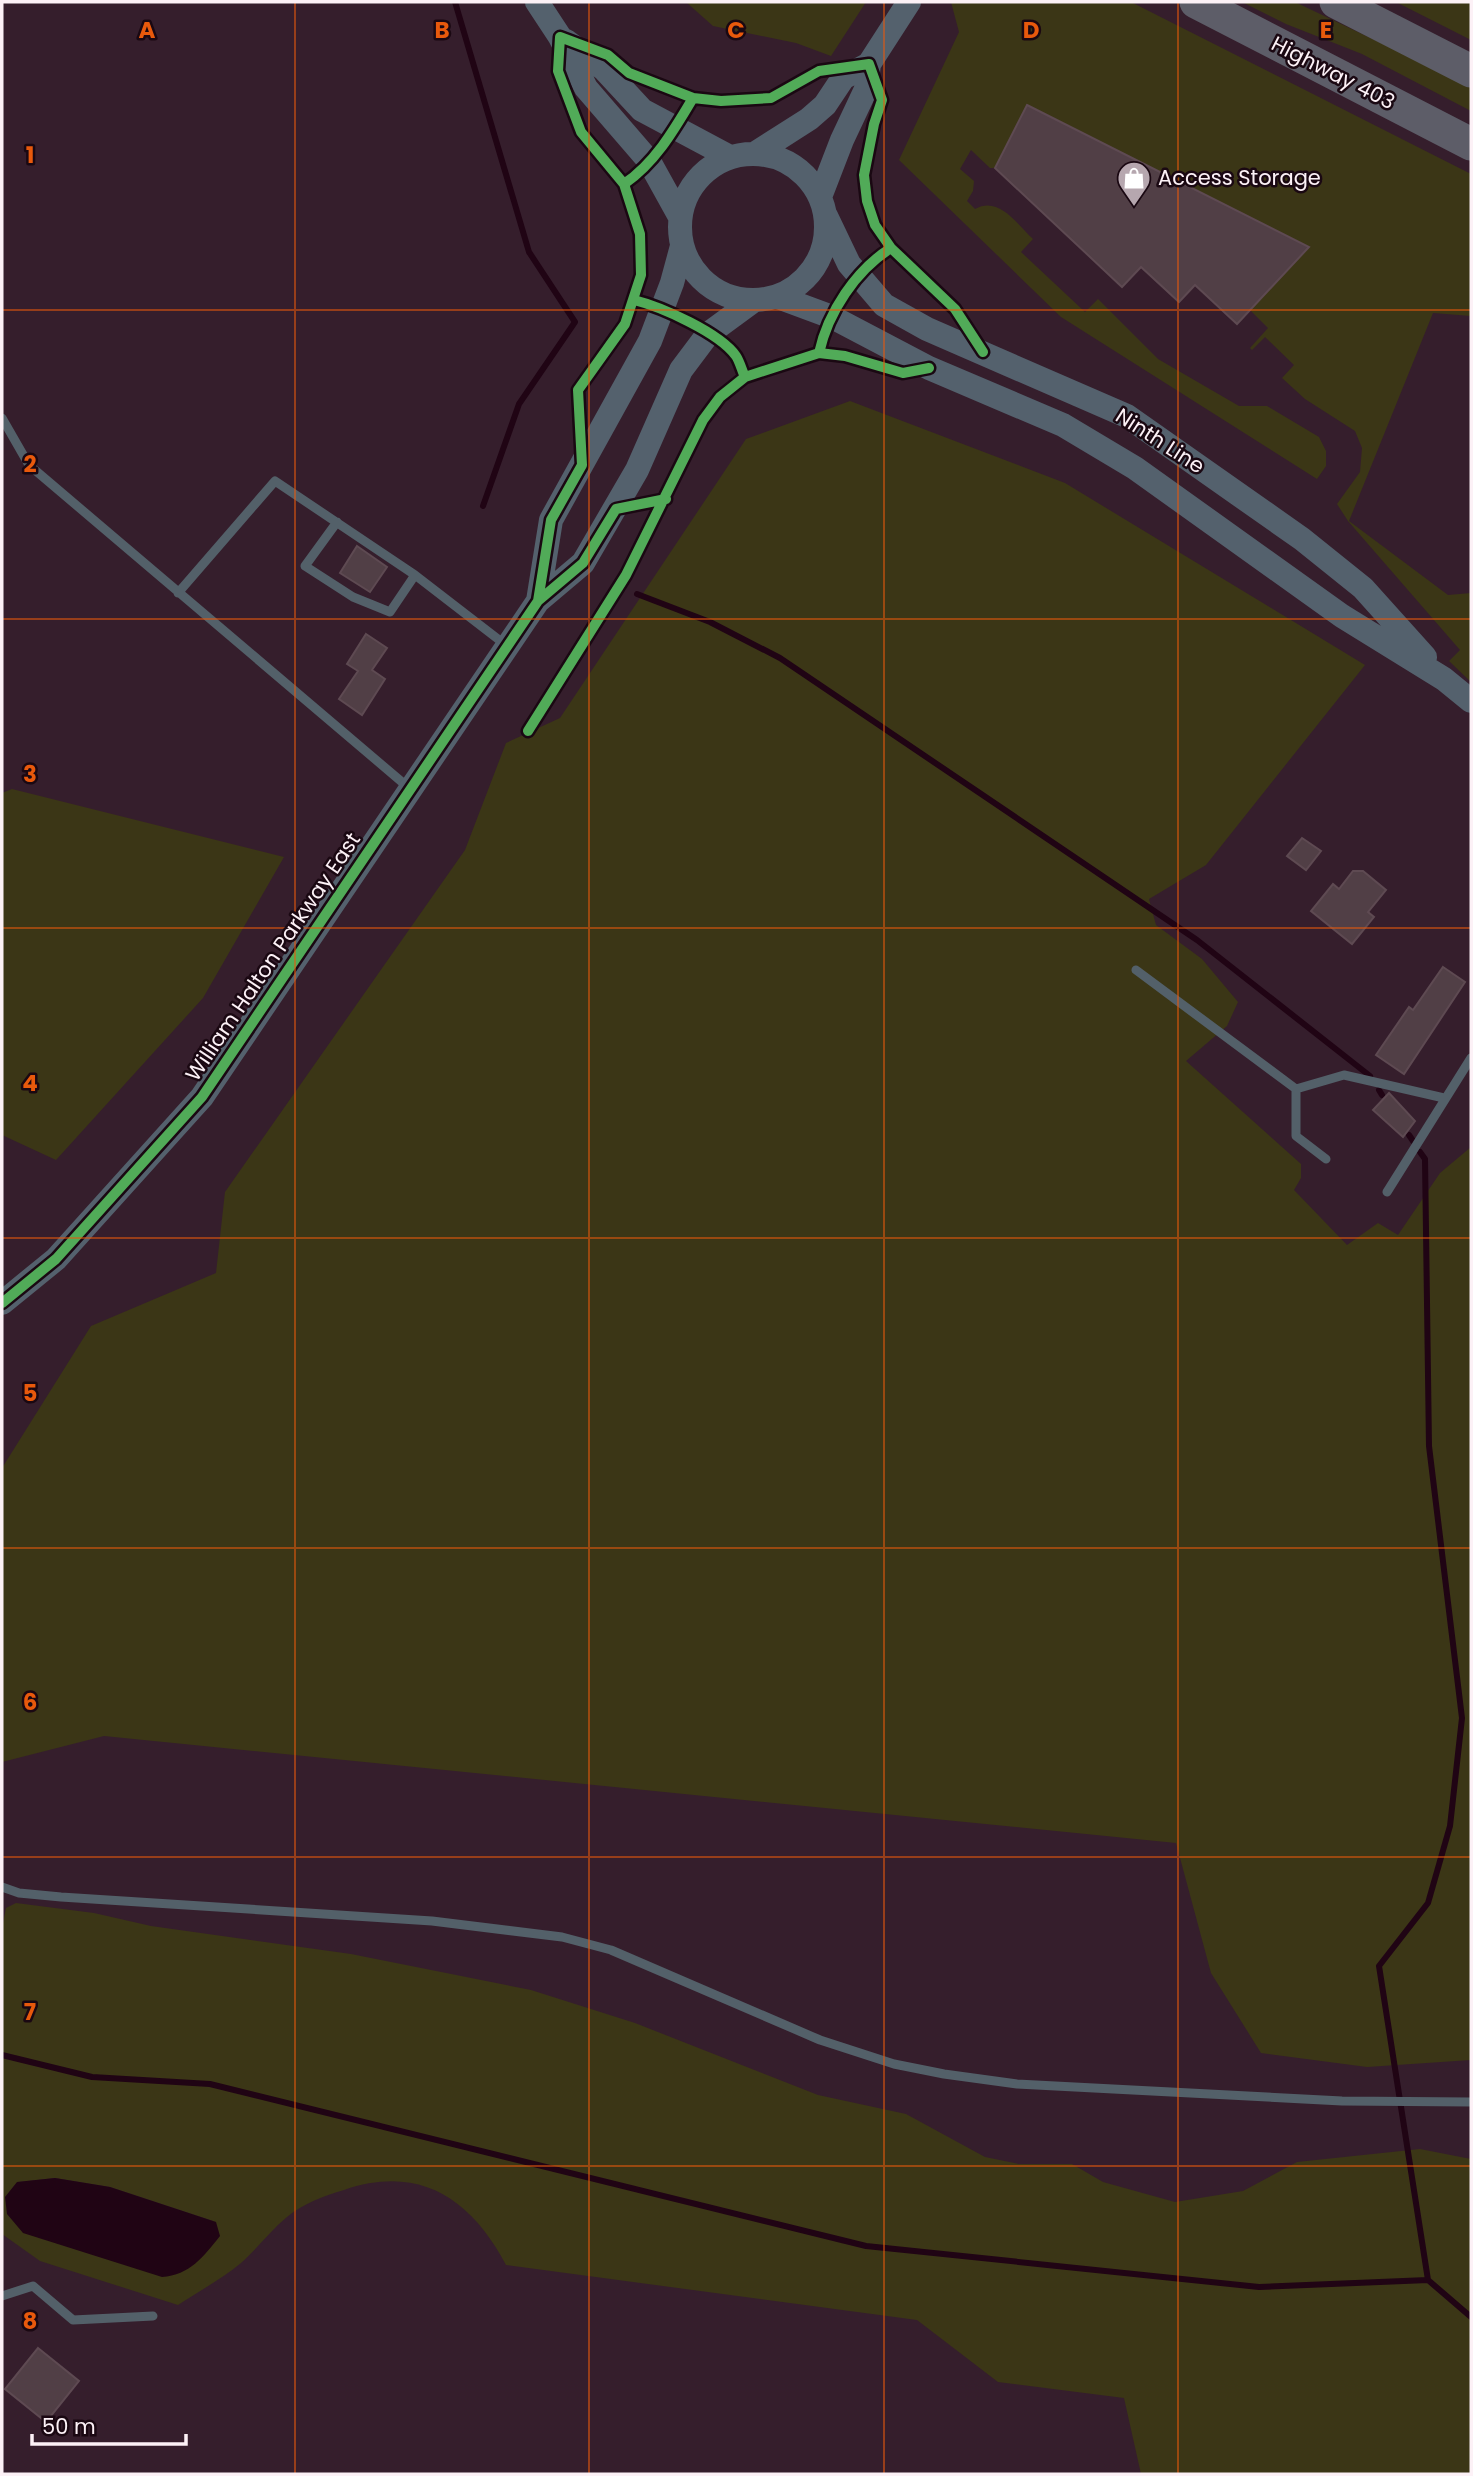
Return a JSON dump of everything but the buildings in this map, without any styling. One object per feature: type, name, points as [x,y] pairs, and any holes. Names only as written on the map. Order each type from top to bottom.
[{"type":"highway","name":"Highway 403","points":[[1196,2],[1471,144]]},
{"type":"highway","points":[[1336,2],[1471,71]]},
{"type":"main road","points":[[537,2],[560,37],[586,88],[649,161],[680,217]]},
{"type":"main road","points":[[869,64],[843,78],[825,105],[809,119],[742,156],[712,166],[696,180],[680,217],[682,246],[692,268],[708,286],[729,297],[753,301],[778,297],[800,284],[816,265],[825,242],[823,206],[866,89],[869,64],[909,2]]},
{"type":"main road","points":[[560,37],[604,69],[642,110],[742,156],[775,157],[793,166],[809,179],[823,206]]},
{"type":"main road","name":"Ninth Line","points":[[823,206],[849,264],[884,305],[927,329],[1126,416],[1268,514],[1363,589],[1444,679]]},
{"type":"main road","name":"William Halton Parkway East","points":[[538,601],[551,520],[650,341],[672,283],[682,246]]},
{"type":"main road","name":"Ninth Line","points":[[778,297],[832,317],[929,368],[1063,425],[1135,468],[1342,615],[1444,679],[1471,701]]},
{"type":"main road","name":"William Halton Parkway East","points":[[2,1303],[56,1259],[202,1097],[538,601],[583,564],[637,470],[681,370],[708,334],[753,301]]},
{"type":"lane","points":[[2,418],[29,465],[411,789]]},
{"type":"lane","points":[[178,593],[275,481],[415,575],[507,647]]},
{"type":"lane","points":[[337,522],[305,566],[353,597],[390,612],[415,575]]},
{"type":"lane","points":[[1136,970],[1296,1089]]},
{"type":"lane","points":[[1387,1192],[1471,1058]]},
{"type":"lane","points":[[1296,1089],[1344,1075],[1444,1098]]},
{"type":"lane","points":[[1296,1089],[1296,1136],[1326,1160]]},
{"type":"lane","points":[[2,1886],[19,1893],[61,1897],[432,1921],[562,1937],[611,1950],[820,2040],[894,2064],[944,2074],[1017,2084],[1342,2101],[1471,2102]]},
{"type":"lane","points":[[2,2295],[33,2286],[73,2320],[153,2316]]},
{"type":"shaded area","points":[[686,2],[866,2],[831,56],[796,43],[713,26]]},
{"type":"shaded area","points":[[951,2],[1131,2],[1471,174],[1471,316],[1433,313],[1349,521],[1448,595],[1471,593],[1471,682],[1449,661],[1460,650],[1348,521],[1337,504],[1360,472],[1362,448],[1355,431],[1305,399],[1282,378],[1294,365],[1265,337],[1252,350],[1250,348],[1268,328],[1250,310],[1309,247],[1027,105],[995,168],[990,168],[971,150],[960,169],[974,181],[973,191],[967,201],[975,209],[992,206],[1014,219],[1033,239],[1021,252],[1085,312],[1098,299],[1158,359],[1239,406],[1267,406],[1319,437],[1326,451],[1326,466],[1317,479],[1061,317],[899,160],[959,32]]},
{"type":"shaded area","points":[[1242,2],[1295,2],[1471,86],[1471,111],[1362,54],[1286,24]]},
{"type":"shaded area","points":[[1396,2],[1471,2],[1471,40]]},
{"type":"shaded area","points":[[850,401],[1065,483],[1365,665],[1206,865],[1149,899],[1156,925],[1202,959],[1238,1002],[1227,1026],[1186,1061],[1301,1164],[1301,1178],[1294,1190],[1347,1245],[1378,1223],[1398,1235],[1440,1173],[1471,1147],[1471,2060],[1367,2067],[1261,2053],[1211,1973],[1176,1843],[104,1736],[2,1762],[2,1468],[91,1326],[216,1273],[225,1192],[465,850],[506,743],[560,718],[746,439]]},
{"type":"shaded area","points":[[12,789],[284,857],[203,998],[56,1160],[2,1135],[2,793]]},
{"type":"shaded area","points":[[16,1903],[94,1913],[151,1926],[351,1954],[531,1990],[635,2023],[818,2095],[906,2114],[985,2157],[1019,2164],[1072,2164],[1103,2182],[1175,2202],[1243,2191],[1297,2162],[1420,2149],[1471,2159],[1471,2474],[1141,2474],[1124,2398],[998,2382],[917,2320],[506,2265],[477,2222],[459,2205],[440,2193],[419,2185],[396,2181],[371,2183],[344,2190],[300,2208],[281,2222],[234,2269],[178,2305],[40,2261],[2,2234],[2,1928],[6,1908]],"holes":[[[55,2178],[110,2187],[216,2222],[18,2182]]]},
{"type":"shaded area","points":[[55,2178],[110,2187],[216,2222],[220,2236],[202,2258],[188,2269],[162,2277],[23,2233],[7,2214],[5,2197],[17,2182]]},
{"type":"waterway","points":[[455,2],[529,252],[575,322],[519,404],[483,506]]},
{"type":"waterway","points":[[637,594],[710,622],[780,658],[1197,940],[1370,1076]]},
{"type":"waterway","points":[[1379,1090],[1382,1095]]},
{"type":"waterway","points":[[1409,1135],[1413,1141]]},
{"type":"waterway","points":[[1420,1152],[1425,1159],[1429,1446],[1462,1718],[1450,1826],[1428,1903],[1379,1966],[1428,2280],[1471,2317]]},
{"type":"waterway","points":[[2,2055],[92,2077],[210,2084],[866,2246],[1259,2287],[1428,2280]]},
{"type":"cycle path","points":[[538,601],[551,520],[582,465],[578,390],[625,324],[641,275],[640,234],[624,184],[581,132],[558,71],[560,37],[608,55],[629,73],[693,98],[721,101],[771,98],[819,71],[869,64],[882,100],[874,124],[864,175],[867,201],[875,225],[891,248],[955,309],[983,352]]},
{"type":"cycle path","points":[[624,184],[654,156],[693,98]]},
{"type":"cycle path","points":[[819,353],[829,322],[845,293],[866,268],[891,248]]},
{"type":"cycle path","points":[[634,300],[660,308],[717,339],[736,356],[745,377]]},
{"type":"cycle path","points":[[528,731],[626,575],[703,420],[720,397],[745,377],[819,353],[845,356],[903,373],[929,368]]},
{"type":"cycle path","points":[[2,1303],[56,1259],[202,1097],[538,601],[583,563],[616,509],[666,499]]},
{"type":"place","name":"Access Storage","points":[[1134,208]]}]
